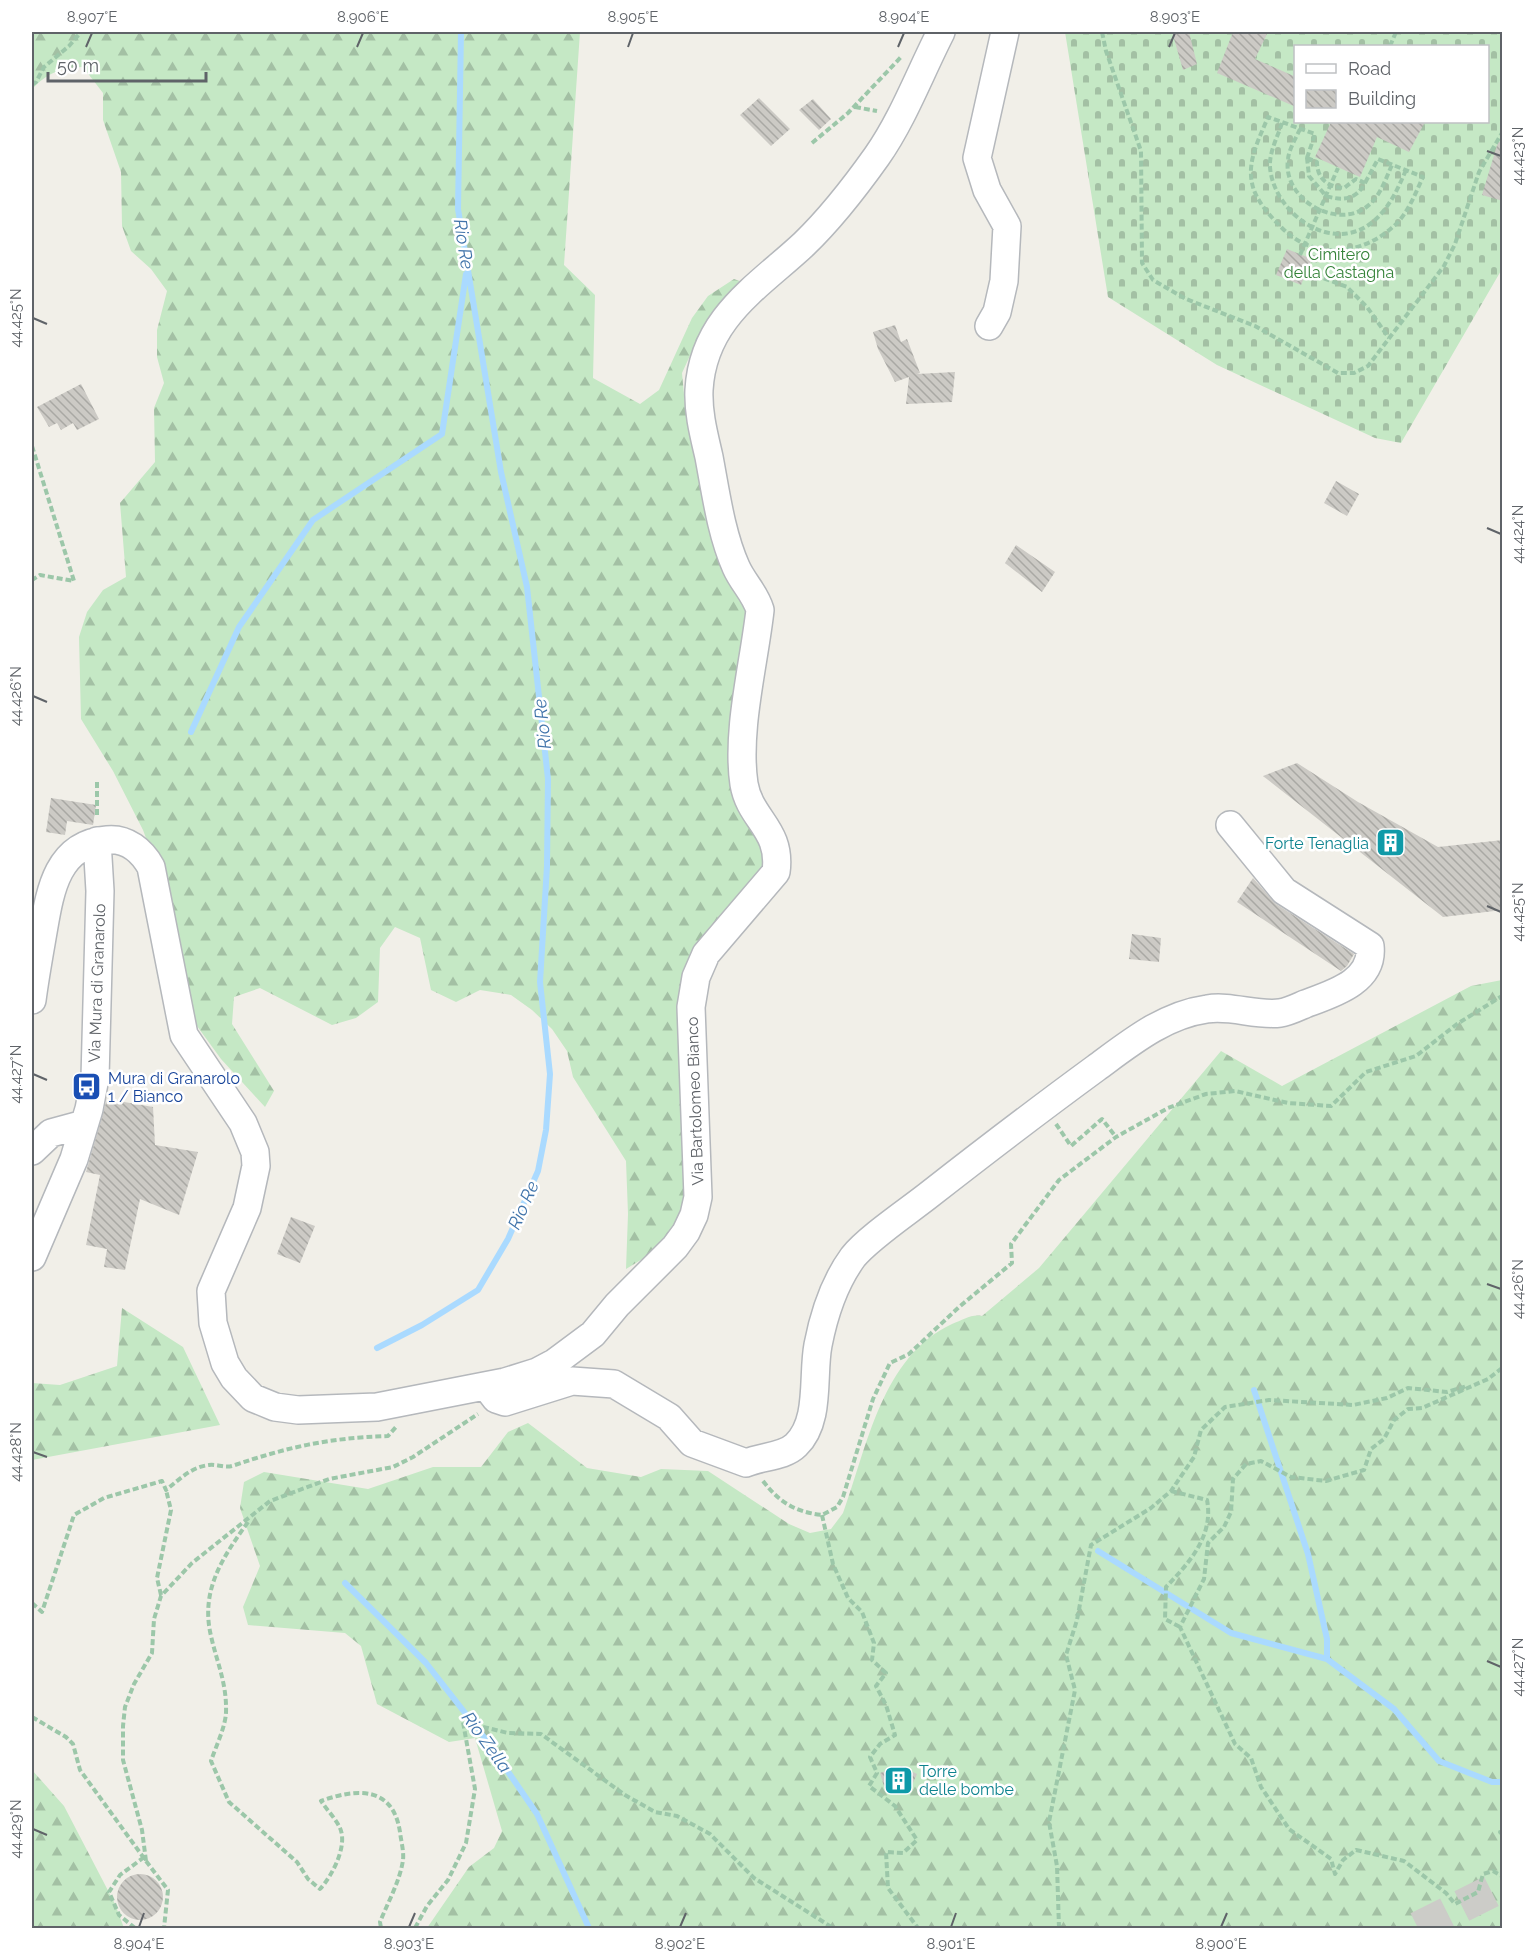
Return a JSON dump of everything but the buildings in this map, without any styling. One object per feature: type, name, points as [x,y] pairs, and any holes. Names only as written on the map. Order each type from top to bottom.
[{"type":"street","name":"Via Bartolomeo Bianco","points":[[97,841],[114,839],[126,843],[145,856],[151,867],[184,1035],[243,1123],[255,1152],[256,1166],[247,1208],[219,1267],[211,1291],[216,1334],[234,1378],[253,1398],[286,1409],[376,1407],[419,1398],[491,1392],[537,1372],[570,1353],[593,1334],[617,1305],[675,1247],[694,1215],[698,1197],[692,1007],[696,977],[706,954],[776,872],[778,856],[776,845],[748,797],[744,784],[743,736],[760,610],[756,597],[737,570],[721,521],[700,415],[699,390],[703,369],[718,331],[735,304],[826,221],[876,157],[889,137],[941,32]]},
{"type":"street","points":[[989,326],[997,312],[1004,281],[1006,226],[987,190],[977,158],[1005,32]]},
{"type":"street","points":[[491,1392],[505,1402],[572,1382],[614,1384],[669,1417],[692,1443],[746,1463],[760,1457],[786,1453],[804,1436],[811,1418],[818,1346],[831,1294],[854,1256],[904,1213],[1154,1026],[1207,1009],[1280,1013],[1335,993],[1360,978],[1371,957],[1370,946],[1284,891],[1230,825]]},
{"type":"street","points":[[32,1000],[49,899],[58,870],[74,852],[97,841]]},
{"type":"street","name":"Via Mura di Granarolo","points":[[32,1257],[74,1159],[94,1078],[100,891],[97,841]]},
{"type":"street","points":[[32,1152],[51,1133],[84,1124]]},
{"type":"path","points":[[32,85],[44,67],[69,46],[79,32]]},
{"type":"path","points":[[1102,32],[1106,51],[1141,151],[1142,263],[1153,280],[1186,299],[1255,326],[1338,373],[1354,373],[1368,366],[1444,266],[1455,244],[1479,172],[1503,133]]},
{"type":"path","points":[[812,143],[848,113],[909,48]]},
{"type":"path","points":[[1268,117],[1300,129],[1315,134],[1307,158],[1309,176],[1326,196],[1348,199],[1357,195],[1378,159],[1423,177],[1411,204],[1400,220],[1369,244],[1347,251],[1326,251],[1305,245],[1291,237],[1258,198],[1252,182],[1255,150],[1268,117]]},
{"type":"path","points":[[1282,123],[1272,153],[1270,166],[1273,181],[1293,213],[1312,228],[1330,233],[1366,227],[1396,194],[1406,170]]},
{"type":"path","points":[[1300,129],[1288,158],[1288,173],[1303,196],[1320,211],[1335,216],[1351,214],[1365,208],[1377,198],[1392,165]]},
{"type":"path","points":[[1307,158],[1317,162],[1320,177],[1331,186],[1344,188],[1356,179],[1365,183]]},
{"type":"path","points":[[1300,255],[1338,168]]},
{"type":"path","points":[[1307,272],[1347,287],[1367,307],[1389,338]]},
{"type":"path","points":[[32,446],[74,581],[40,575],[32,580]]},
{"type":"path","points":[[97,782],[97,841]]},
{"type":"path","points":[[746,1463],[781,1503],[810,1514],[822,1515],[837,1507],[843,1497],[873,1399],[890,1363],[909,1354],[959,1307],[1012,1263],[1011,1244],[1059,1180],[1116,1137],[1168,1108],[1206,1094],[1235,1091],[1288,1103],[1331,1106],[1366,1072],[1416,1056],[1458,1024],[1503,996]]},
{"type":"path","points":[[1043,1107],[1071,1146],[1102,1119],[1116,1137]]},
{"type":"path","points":[[1180,1627],[1204,1579],[1208,1543],[1224,1527],[1231,1512],[1233,1479],[1246,1464],[1261,1461],[1291,1477],[1326,1481],[1364,1470],[1371,1449],[1384,1439],[1394,1420],[1408,1409],[1422,1408],[1488,1379],[1503,1368]]},
{"type":"path","points":[[1059,1929],[1057,1866],[1049,1821],[1075,1690],[1066,1655],[1077,1620],[1091,1545],[1151,1508],[1171,1491],[1194,1457],[1201,1431],[1225,1407],[1269,1400],[1353,1405],[1388,1398],[1407,1388],[1447,1392],[1488,1379]]},
{"type":"path","points":[[381,1929],[380,1922],[403,1858],[397,1815],[392,1806],[369,1792],[345,1792],[321,1801],[340,1826],[343,1838],[330,1878],[321,1889],[308,1879],[297,1862],[229,1802],[211,1761],[226,1715],[223,1671],[211,1636],[209,1595],[220,1563],[259,1508],[290,1491],[345,1475],[393,1467],[413,1457],[473,1418],[491,1392]]},
{"type":"path","points":[[166,1490],[188,1471],[210,1465],[229,1467],[255,1456],[309,1443],[388,1436],[419,1398]]},
{"type":"path","points":[[32,1603],[42,1612],[74,1515],[104,1498],[162,1481],[171,1510],[157,1578],[161,1596]]},
{"type":"path","points":[[1171,1491],[1207,1500],[1210,1517],[1193,1558],[1166,1587],[1165,1619],[1180,1627],[1235,1744],[1251,1758],[1261,1787],[1289,1829],[1331,1859],[1335,1874],[1343,1860],[1356,1851],[1404,1860],[1446,1893],[1455,1904],[1478,1892],[1483,1874],[1493,1871],[1503,1876]]},
{"type":"path","points":[[822,1515],[833,1564],[848,1598],[862,1612],[874,1643],[872,1660],[885,1672],[876,1686],[886,1705],[895,1735],[880,1744],[870,1757],[877,1773],[869,1786],[895,1806],[916,1840],[903,1853],[886,1852],[888,1888],[918,1929]]},
{"type":"path","points":[[145,1859],[142,1830],[123,1760],[125,1707],[134,1684],[152,1653],[154,1619],[161,1596],[192,1563],[251,1519]]},
{"type":"path","points":[[32,1718],[66,1737],[73,1744],[80,1770],[168,1890],[164,1929]]},
{"type":"path","points":[[415,1929],[427,1906],[448,1880],[466,1843],[475,1789],[463,1722],[508,1733],[541,1734],[625,1795],[655,1812],[677,1816],[710,1834],[754,1878],[833,1929]]},
{"type":"path","points":[[135,1929],[119,1915],[109,1892],[120,1875],[145,1859]]},
{"type":"green space","points":[[32,32],[580,32],[564,265],[595,295],[593,378],[640,404],[659,390],[692,318],[708,296],[734,279],[748,284],[704,325],[682,373],[685,405],[703,491],[750,611],[733,763],[766,855],[757,879],[700,941],[688,1202],[662,1247],[626,1269],[628,1214],[626,1161],[573,1077],[567,1051],[552,1029],[532,1010],[511,995],[480,990],[456,1002],[431,990],[420,938],[395,927],[380,948],[378,1002],[356,1018],[332,1025],[260,988],[234,997],[232,1024],[274,1091],[265,1107],[221,1059],[197,1026],[182,983],[170,903],[143,830],[113,771],[81,719],[79,637],[87,612],[103,590],[126,577],[120,503],[155,462],[154,408],[164,383],[157,357],[157,330],[167,291],[151,269],[131,251],[122,226],[121,172],[103,120],[103,93],[83,67],[54,72],[32,89]]},
{"type":"green space","name":"Cimitero della Castagna","points":[[1065,32],[1502,32],[1502,269],[1401,443],[1375,438],[1217,365],[1108,297]]},
{"type":"green space","points":[[1502,980],[1502,1928],[427,1928],[469,1867],[494,1848],[502,1831],[475,1738],[449,1742],[377,1704],[361,1646],[345,1633],[248,1625],[243,1607],[260,1566],[240,1508],[244,1482],[264,1472],[368,1489],[433,1467],[481,1467],[508,1432],[528,1423],[587,1468],[641,1477],[661,1469],[708,1471],[789,1524],[810,1533],[831,1529],[843,1513],[880,1406],[893,1380],[909,1358],[928,1339],[952,1324],[971,1317],[982,1316],[1039,1268],[1221,1051],[1282,1086],[1471,986]]},
{"type":"green space","points":[[122,1308],[183,1347],[220,1425],[32,1460],[32,1383],[60,1385],[117,1366]]},
{"type":"green space","points":[[32,1770],[64,1806],[115,1904],[124,1928],[32,1928]]},
{"type":"waterway","name":"Rio Re","points":[[377,1348],[422,1325],[478,1290],[508,1239],[538,1171],[546,1130],[550,1074],[540,982],[547,866],[548,779],[527,587],[501,472],[458,209],[461,32]]},
{"type":"waterway","points":[[191,732],[239,627],[313,520],[442,434],[466,274]]},
{"type":"waterway","points":[[1254,1390],[1308,1554],[1327,1639],[1327,1659],[1394,1709],[1439,1761],[1492,1782],[1502,1782]]},
{"type":"waterway","points":[[1098,1551],[1231,1633],[1327,1659]]},
{"type":"waterway","name":"Rio Zella","points":[[345,1583],[426,1663],[487,1741],[537,1814],[589,1928]]},
{"type":"tunnel","points":[[1418,1928],[1502,1886]]},
{"type":"place","name":"Forte Tenaglia","points":[[1390,843]]},
{"type":"place","name":"Mura di Granarolo 1 / Bianco","points":[[87,1087]]},
{"type":"place","name":"Torre delle bombe","points":[[898,1780]]}]
